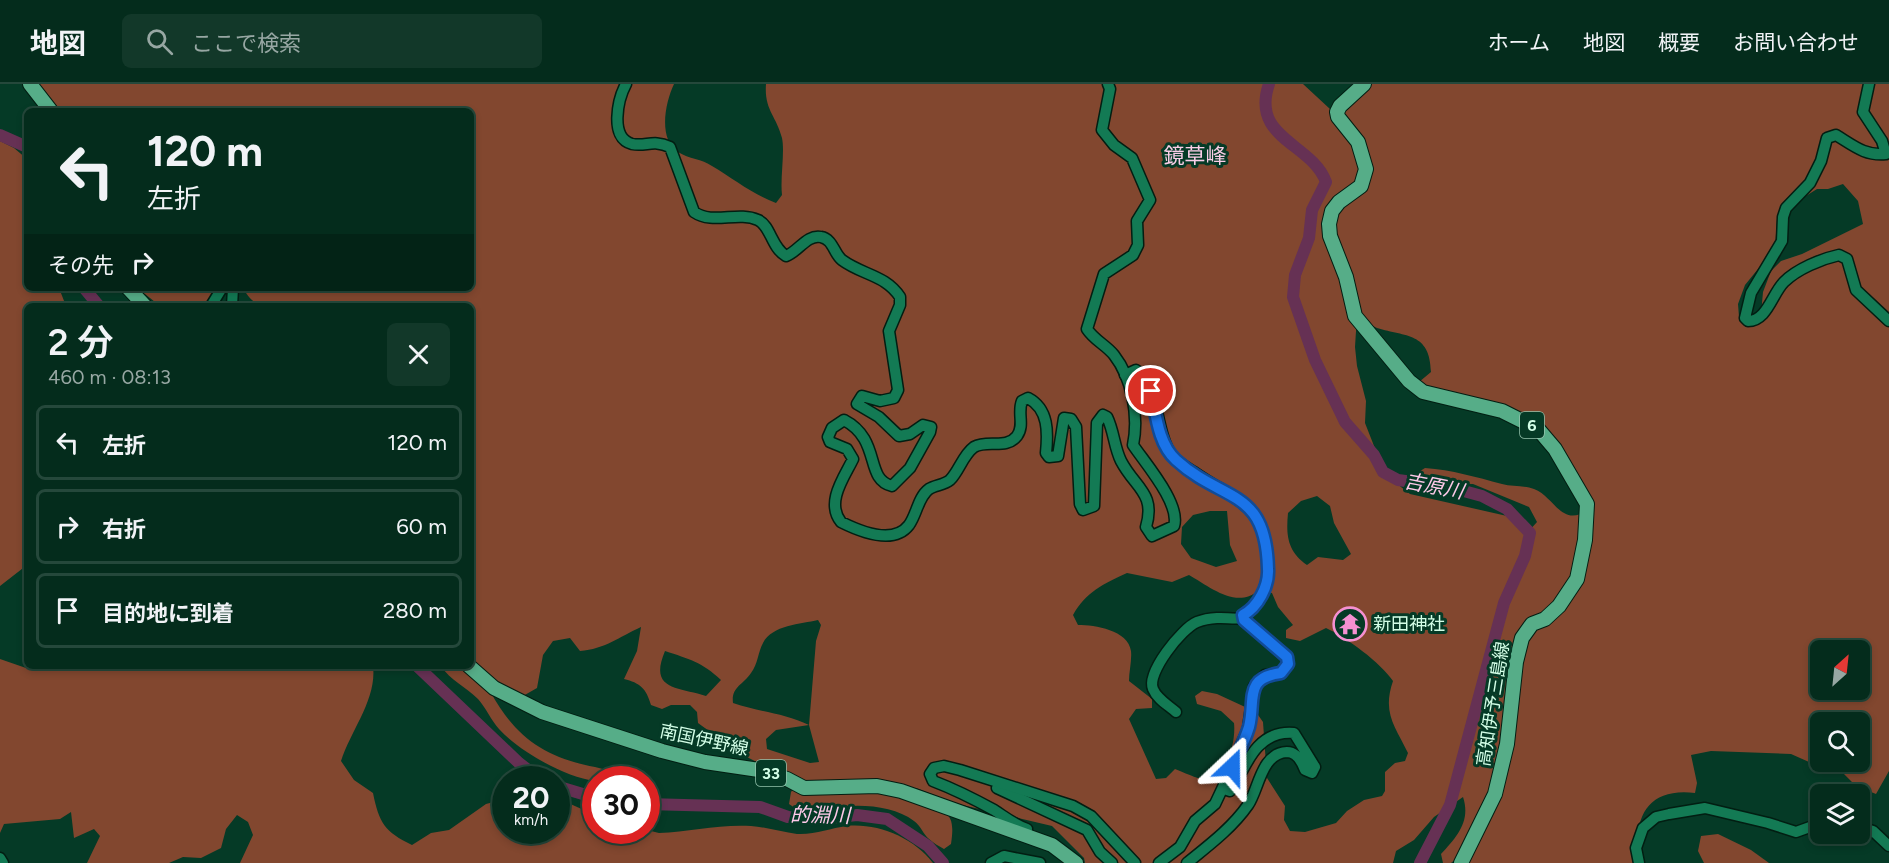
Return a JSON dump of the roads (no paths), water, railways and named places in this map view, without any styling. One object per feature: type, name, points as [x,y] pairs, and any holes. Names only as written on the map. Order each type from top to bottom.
[{"type":"main road","points":[[30,84],[49,108]]},
{"type":"main road","name":"高知伊予三島線","points":[[1364,84],[1340,106],[1337,112],[1363,155],[1365,177],[1361,186],[1339,202],[1332,211],[1329,224],[1330,236],[1346,277],[1355,316],[1408,381],[1423,392],[1502,411],[1538,429],[1555,448],[1587,504],[1585,540],[1577,579],[1558,606],[1545,619],[1532,624],[1522,638],[1516,662],[1507,744],[1495,794],[1461,863]]},
{"type":"main road","points":[[131,291],[142,303]]},
{"type":"main road","name":"南国伊野線","points":[[472,669],[494,688],[542,712],[662,751],[705,762],[759,770],[804,788],[888,787],[1040,841],[1063,851],[1076,863]]},
{"type":"street","points":[[626,84],[620,100],[619,133],[633,144],[651,142],[670,147],[694,212],[702,218],[755,219],[764,223],[776,250],[786,256],[796,253],[810,239],[820,236],[828,240],[840,259],[886,281],[900,297],[900,305],[889,331],[898,390],[894,398],[880,401],[862,396],[857,404],[879,417],[899,436],[910,434],[923,425],[931,427],[930,432],[910,468],[892,486],[877,477],[871,450],[857,427],[844,420],[832,428],[828,437],[830,442],[847,448],[853,459],[838,483],[838,519],[841,522],[861,532],[876,535],[901,531],[908,526],[923,496],[930,488],[950,480],[974,448],[985,444],[1004,444],[1016,437],[1022,426],[1020,408],[1022,401],[1028,398],[1041,411],[1046,423],[1046,453],[1049,457],[1058,456],[1064,418],[1071,419],[1076,427],[1080,504],[1083,510],[1094,506],[1097,423],[1103,415],[1111,424],[1122,464],[1147,497],[1151,511],[1146,527],[1152,536],[1174,526],[1176,518],[1174,511],[1157,479],[1133,445],[1136,418],[1125,375],[1112,353],[1087,329],[1104,274],[1124,263],[1133,255],[1138,245],[1137,221],[1150,200],[1132,158],[1114,145],[1102,130],[1109,97],[1108,84]]},
{"type":"street","points":[[1869,84],[1863,112],[1882,141],[1886,154],[1868,154],[1836,135],[1827,138],[1821,161],[1810,183],[1786,208],[1783,217],[1782,241],[1752,293],[1745,318],[1748,321],[1755,321],[1761,317],[1774,294],[1792,276],[1839,255],[1847,259],[1856,290],[1889,321]]},
{"type":"street","points":[[1125,375],[1136,370],[1146,378],[1162,439],[1176,460],[1248,505],[1257,518],[1267,545],[1268,572],[1262,594],[1252,610],[1243,615],[1243,619]]},
{"type":"street","points":[[1159,863],[1180,847],[1195,821],[1215,804],[1248,729],[1254,686],[1265,675],[1281,673],[1288,664],[1287,657],[1243,619],[1211,618],[1194,623],[1167,650],[1151,680],[1152,688],[1160,699],[1176,712]]},
{"type":"street","points":[[1187,863],[1249,804],[1258,781],[1274,757],[1285,752],[1293,753],[1305,770],[1312,773],[1315,767],[1294,733],[1274,735],[1262,741],[1250,755],[1230,791],[1224,785]]},
{"type":"street","points":[[1040,841],[1034,833],[933,780],[931,775],[934,768],[944,766],[1073,806],[1091,816],[1135,863]]},
{"type":"street","points":[[931,775],[943,773],[981,782],[1045,809],[1088,830],[1100,852],[1112,863]]},
{"type":"street","points":[[1639,863],[1636,849],[1643,828],[1656,817],[1669,814],[1705,808],[1796,832],[1810,828]]},
{"type":"street","points":[[1870,830],[1889,846]]},
{"type":"street","points":[[991,863],[1004,856],[1040,863]]},
{"type":"street","points":[[0,858],[3,863]]},
{"type":"waterway","name":"吉原川","points":[[1269,84],[1265,102],[1268,117],[1275,129],[1319,169],[1326,182],[1312,210],[1309,238],[1295,275],[1293,297],[1315,360],[1345,422],[1374,455],[1383,472],[1398,480],[1449,487],[1482,496],[1507,509],[1530,533],[1525,556],[1504,603],[1450,805],[1420,863]]},
{"type":"waterway","name":"的淵川","points":[[0,135],[24,146]]},
{"type":"waterway","name":"的淵川","points":[[86,291],[96,303]]},
{"type":"waterway","name":"的淵川","points":[[420,669],[523,766]]},
{"type":"waterway","name":"的淵川","points":[[570,790],[582,794]]},
{"type":"waterway","name":"的淵川","points":[[660,804],[760,807],[788,817],[820,819],[857,815],[887,819],[928,846],[943,863]]},
{"type":"place","name":"新田神社","points":[[1350,624]]},
{"type":"district","name":"鏡草峰","points":[[1195,156]]}]
